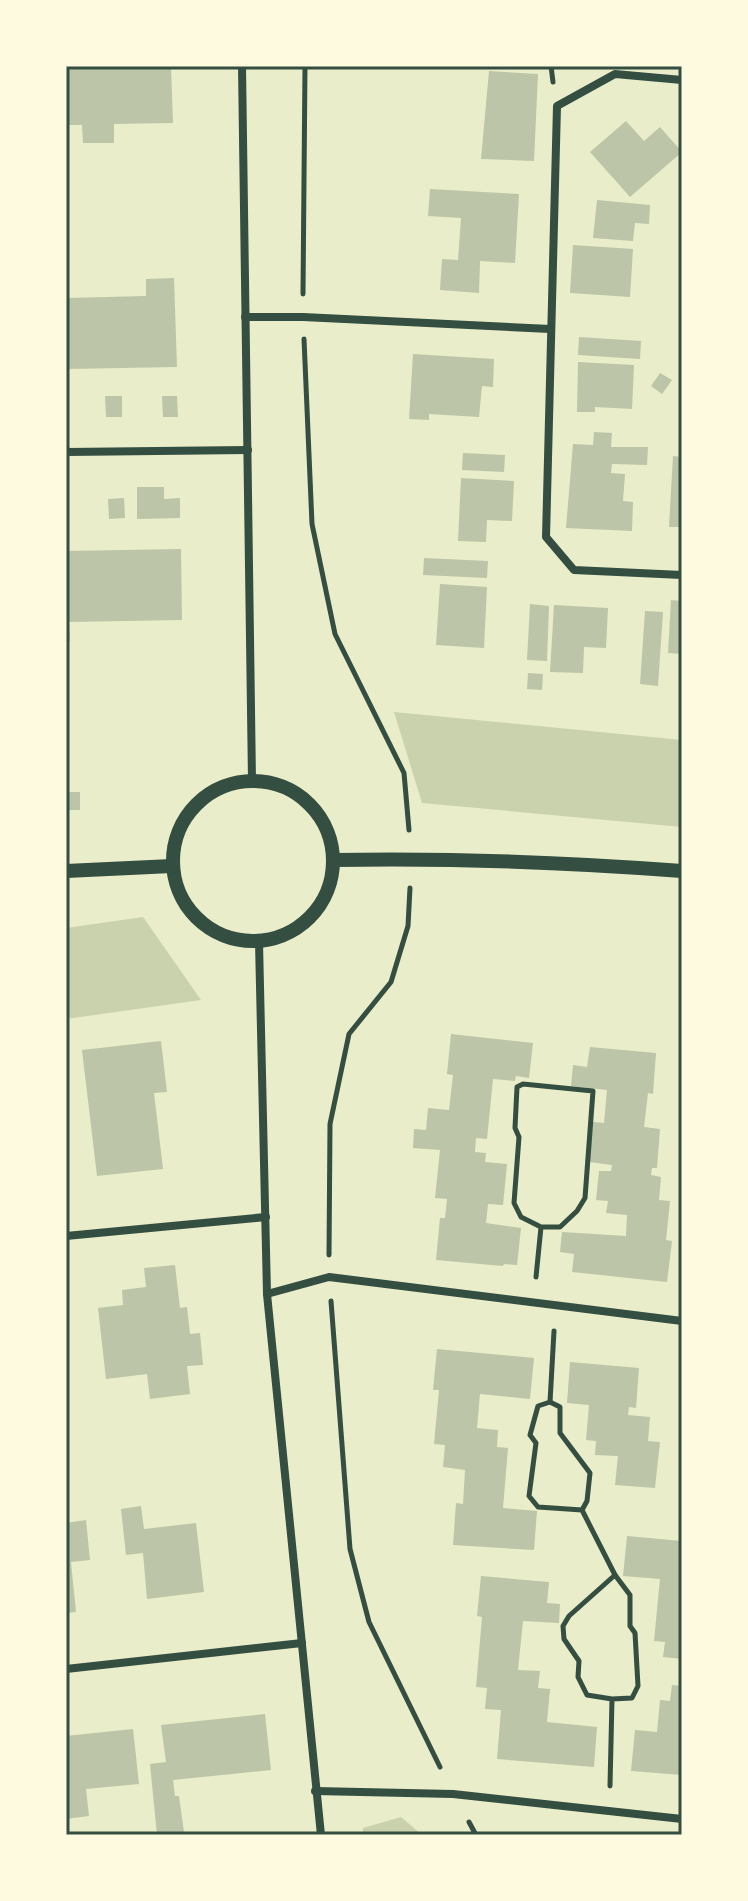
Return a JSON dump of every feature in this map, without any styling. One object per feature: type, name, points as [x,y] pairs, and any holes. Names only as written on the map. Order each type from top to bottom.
[{"type":"street","points":[[242,66],[252,781]]},
{"type":"street","points":[[682,80],[615,74],[557,106],[546,537],[574,570],[682,575]]},
{"type":"street","points":[[245,317],[550,329]]},
{"type":"street","points":[[66,452],[248,450]]},
{"type":"street","points":[[252,781],[283,786],[309,804],[327,830],[333,860],[328,890],[313,916],[288,934],[259,942],[228,938],[200,923],[181,897],[172,866],[175,840],[186,816],[203,797],[227,785],[252,781]]},
{"type":"street","points":[[333,860],[595,864],[682,871]]},
{"type":"street","points":[[66,871],[172,866]]},
{"type":"street","points":[[259,942],[267,1294],[321,1835]]},
{"type":"street","points":[[66,1236],[266,1217]]},
{"type":"street","points":[[267,1294],[329,1277],[682,1321]]},
{"type":"street","points":[[66,1669],[302,1643]]},
{"type":"street","points":[[315,1791],[453,1794],[682,1819]]},
{"type":"path","points":[[305,66],[303,317],[312,524],[335,634],[404,773],[412,859],[408,926],[391,982],[349,1034],[330,1124],[329,1277],[350,1549],[369,1622],[476,1835]]},
{"type":"path","points":[[523,1084],[593,1091],[585,1198],[577,1211],[560,1227],[541,1227],[521,1217],[514,1203],[519,1137],[515,1128],[517,1087],[523,1084]]},
{"type":"path","points":[[534,1302],[541,1227]]},
{"type":"path","points":[[550,1402],[556,1305]]},
{"type":"path","points":[[550,1402],[560,1407],[560,1433],[590,1473],[587,1501],[582,1510],[538,1507],[529,1496],[536,1443],[530,1435],[538,1406],[550,1402]]},
{"type":"path","points":[[582,1510],[615,1575],[630,1595],[630,1626],[635,1633],[638,1686],[632,1698],[587,1695],[578,1677],[579,1661],[564,1639],[563,1626],[569,1616],[615,1575]]},
{"type":"path","points":[[609,1811],[612,1699]]},
{"type":"green space","points":[[394,712],[682,740],[682,827],[422,803]]},
{"type":"green space","points":[[143,917],[201,1000],[66,1019],[66,928]]},
{"type":"green space","points":[[401,1817],[422,1835],[363,1835],[363,1828]]},
{"type":"building","points":[[66,66],[171,66],[173,123],[114,124],[114,143],[83,143],[82,125],[66,125]]},
{"type":"building","points":[[489,71],[538,74],[534,161],[481,159]]},
{"type":"building","points":[[626,121],[644,141],[660,127],[682,152],[630,197],[590,152]]},
{"type":"building","points":[[430,189],[519,194],[515,263],[480,261],[479,293],[440,290],[442,259],[458,260],[461,218],[428,216]]},
{"type":"building","points":[[597,200],[650,205],[649,224],[635,223],[633,241],[593,238]]},
{"type":"building","points":[[573,245],[633,249],[630,297],[570,293]]},
{"type":"building","points":[[174,278],[177,367],[66,369],[66,298],[146,296],[146,279]]},
{"type":"building","points":[[579,337],[641,341],[640,359],[578,355]]},
{"type":"building","points":[[413,354],[494,359],[493,387],[482,386],[479,417],[429,414],[429,420],[409,419]]},
{"type":"building","points":[[578,362],[634,365],[632,409],[595,407],[595,412],[577,412]]},
{"type":"building","points":[[660,373],[672,380],[662,394],[651,386]]},
{"type":"building","points":[[105,396],[122,396],[122,417],[106,417]]},
{"type":"building","points":[[162,396],[177,396],[178,417],[163,417]]},
{"type":"building","points":[[594,432],[612,433],[611,447],[648,447],[647,465],[612,464],[611,473],[625,474],[623,501],[633,502],[632,531],[566,528],[573,444],[593,445]]},
{"type":"building","points":[[463,453],[505,455],[504,472],[462,470]]},
{"type":"building","points":[[673,456],[682,457],[682,527],[669,527]]},
{"type":"building","points":[[461,478],[514,481],[512,521],[487,520],[486,542],[458,541]]},
{"type":"building","points":[[137,487],[164,487],[164,499],[180,498],[180,518],[137,519]]},
{"type":"building","points":[[124,498],[125,518],[109,519],[108,499]]},
{"type":"building","points":[[181,549],[182,620],[69,622],[70,641],[66,641],[66,551]]},
{"type":"building","points":[[424,558],[488,561],[487,578],[423,575]]},
{"type":"building","points":[[440,584],[487,587],[484,648],[436,645]]},
{"type":"building","points":[[671,600],[682,601],[682,654],[668,653]]},
{"type":"building","points":[[530,604],[549,606],[547,661],[527,660]]},
{"type":"building","points":[[554,605],[608,608],[606,648],[584,647],[583,673],[550,672]]},
{"type":"building","points":[[645,611],[663,612],[658,686],[640,684]]},
{"type":"building","points":[[528,673],[543,674],[542,690],[527,689]]},
{"type":"building","points":[[66,792],[80,792],[80,810],[66,810]]},
{"type":"building","points":[[451,1034],[533,1043],[529,1078],[516,1076],[515,1081],[493,1079],[487,1139],[476,1138],[475,1152],[486,1153],[485,1162],[507,1164],[503,1205],[488,1204],[486,1223],[521,1228],[517,1265],[436,1260],[440,1218],[445,1218],[447,1199],[435,1198],[440,1150],[413,1148],[414,1129],[426,1130],[428,1108],[449,1110],[453,1075],[447,1074]]},
{"type":"building","points":[[161,1041],[167,1092],[154,1093],[163,1169],[97,1176],[82,1050]]},
{"type":"building","points":[[590,1047],[656,1053],[653,1094],[648,1093],[644,1127],[660,1129],[657,1168],[652,1168],[651,1175],[661,1177],[659,1200],[670,1201],[666,1240],[672,1241],[667,1282],[572,1272],[574,1254],[560,1252],[562,1232],[626,1236],[627,1215],[606,1213],[608,1201],[596,1200],[599,1171],[611,1171],[612,1165],[589,1162],[593,1122],[604,1123],[607,1090],[571,1086],[573,1065],[587,1067]]},
{"type":"building","points":[[175,1265],[180,1308],[187,1307],[190,1334],[200,1333],[203,1365],[187,1366],[190,1394],[150,1399],[147,1374],[106,1379],[98,1308],[123,1305],[122,1290],[146,1287],[144,1268]]},
{"type":"building","points":[[437,1349],[534,1358],[530,1399],[480,1394],[477,1428],[498,1430],[497,1447],[508,1448],[503,1508],[537,1511],[534,1550],[453,1545],[456,1503],[463,1504],[465,1470],[443,1467],[445,1445],[434,1444],[439,1390],[433,1390]]},
{"type":"building","points":[[570,1362],[639,1368],[636,1408],[629,1407],[628,1415],[650,1417],[648,1441],[660,1442],[655,1488],[615,1485],[618,1456],[595,1455],[596,1441],[586,1440],[589,1405],[567,1403]]},
{"type":"building","points":[[141,1506],[144,1529],[196,1523],[204,1592],[147,1599],[143,1553],[126,1555],[121,1509]]},
{"type":"building","points":[[86,1520],[90,1560],[71,1562],[76,1612],[66,1613],[66,1523]]},
{"type":"building","points":[[627,1536],[682,1541],[682,1659],[663,1657],[665,1642],[654,1641],[660,1579],[623,1576]]},
{"type":"building","points":[[481,1576],[549,1582],[547,1603],[560,1604],[559,1623],[523,1621],[518,1670],[540,1671],[538,1688],[550,1689],[547,1722],[597,1727],[594,1767],[497,1759],[501,1710],[485,1709],[487,1688],[476,1687],[482,1617],[477,1616]]},
{"type":"building","points":[[672,1685],[682,1686],[682,1775],[631,1771],[635,1730],[657,1732],[660,1700],[670,1701]]},
{"type":"building","points":[[265,1714],[271,1770],[173,1780],[175,1796],[179,1796],[184,1832],[157,1835],[150,1764],[166,1762],[161,1725]]},
{"type":"building","points":[[133,1729],[139,1784],[86,1789],[89,1816],[66,1819],[66,1736]]}]
